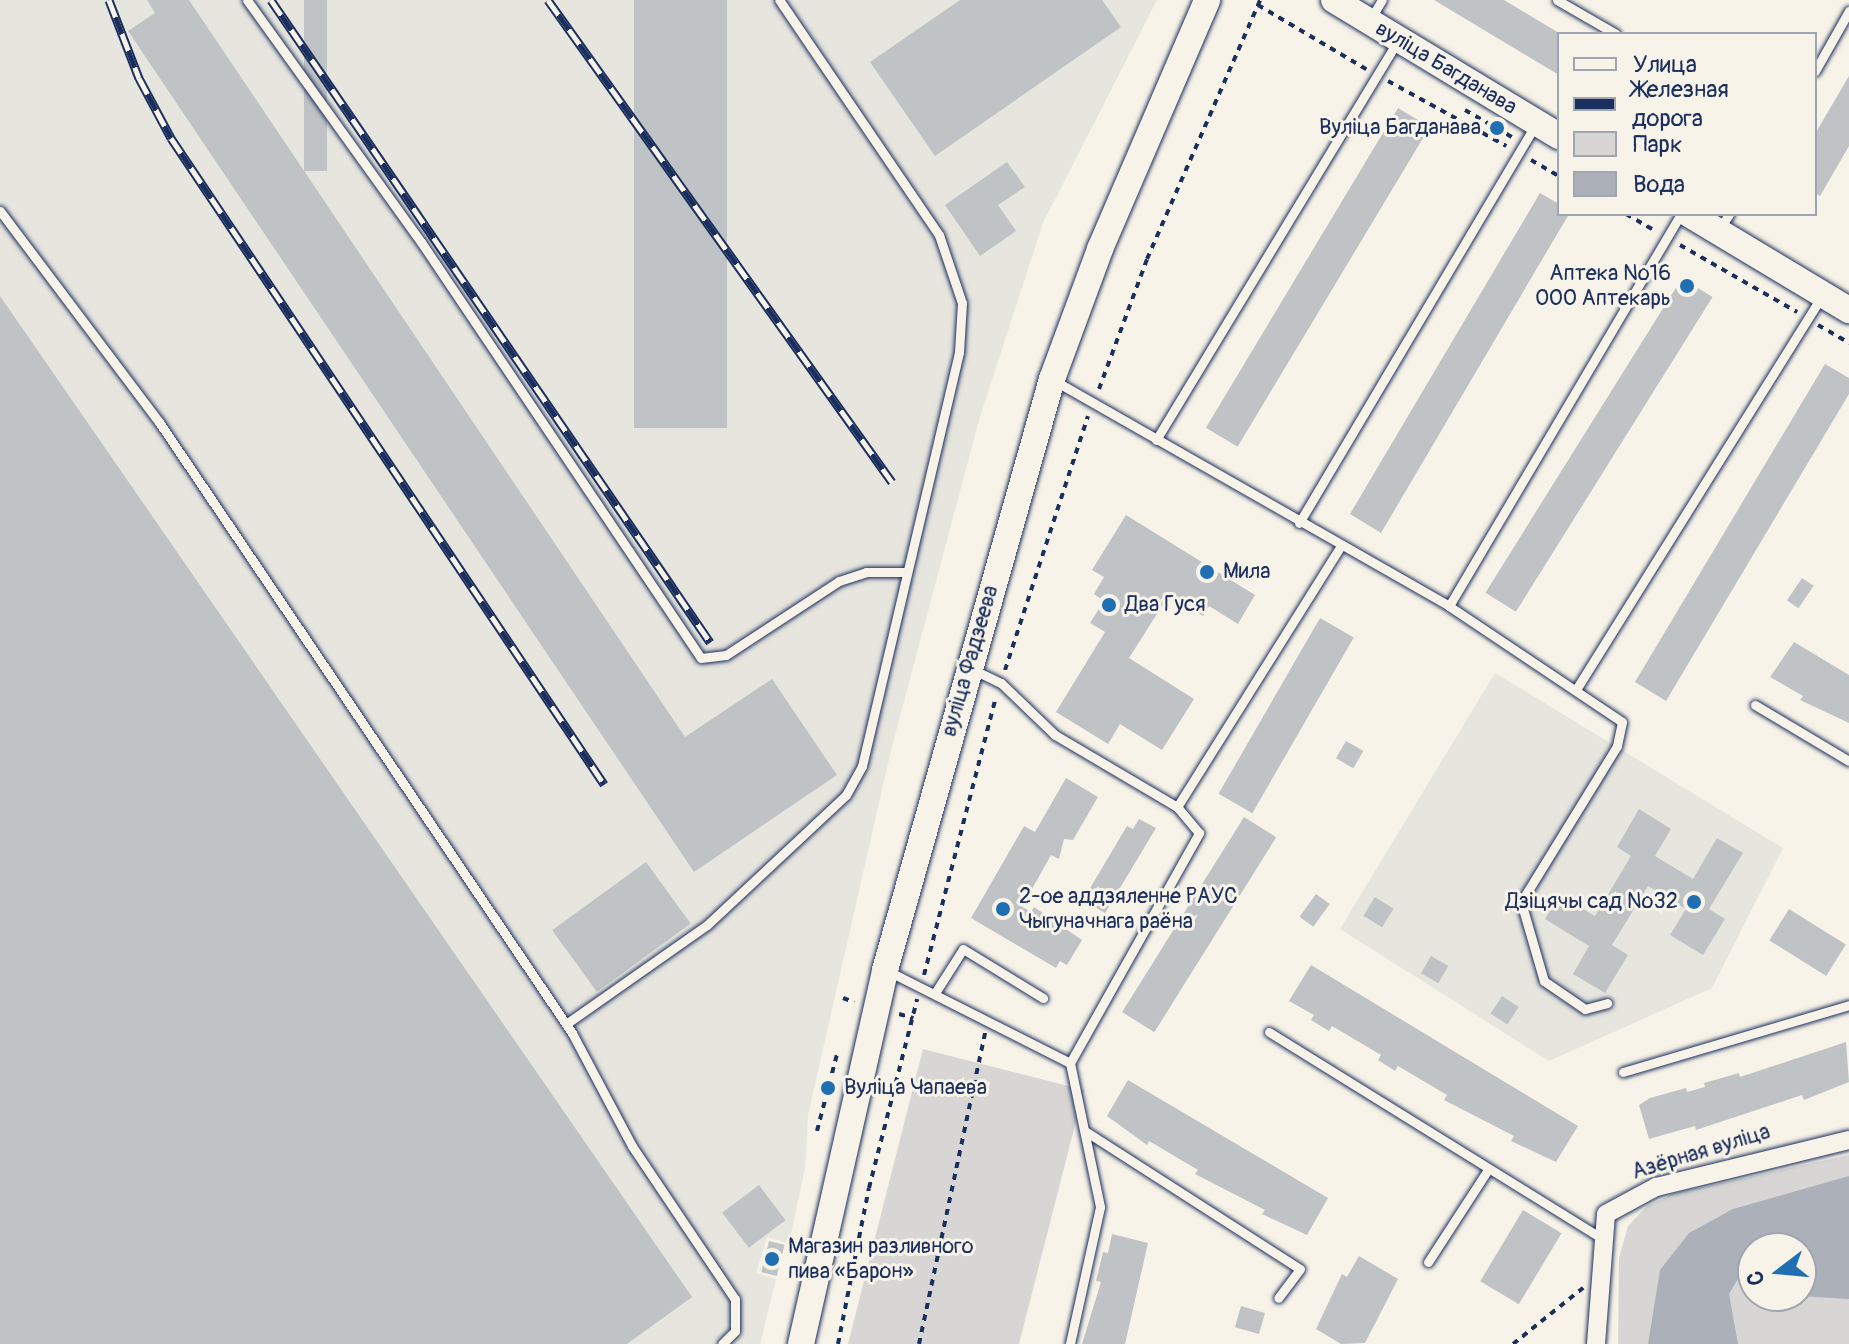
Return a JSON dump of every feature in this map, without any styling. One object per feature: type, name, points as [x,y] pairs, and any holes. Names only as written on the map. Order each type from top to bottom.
[{"type":"street","name":"вуліца Фадзеева","points":[[801,1344],[885,970],[967,667],[1052,379],[1100,249],[1207,0]]},
{"type":"street","name":"вуліца Багданава","points":[[1334,0],[1376,11],[1399,39],[1535,139]]},
{"type":"street","points":[[1697,216],[1723,223],[1823,295],[1849,310]]},
{"type":"street","name":"Азёрная вуліца","points":[[1596,1344],[1598,1275],[1606,1214],[1656,1187],[1849,1140]]},
{"type":"lane","points":[[247,0],[421,242],[701,658],[726,655],[839,581],[866,572],[905,572]]},
{"type":"lane","points":[[566,1024],[707,925],[846,795],[862,766],[959,352],[962,303],[956,275],[939,235],[779,0]]},
{"type":"lane","points":[[1557,0],[1613,32]]},
{"type":"lane","points":[[1817,67],[1849,11]]},
{"type":"lane","points":[[1156,440],[1399,39]]},
{"type":"lane","points":[[1299,523],[1535,139]]},
{"type":"lane","points":[[0,211],[159,422],[566,1024],[632,1146],[735,1299],[735,1331],[722,1344]]},
{"type":"lane","points":[[1449,606],[1680,216]]},
{"type":"lane","points":[[1577,688],[1823,295]]},
{"type":"lane","points":[[1052,379],[1340,547],[1449,606],[1577,688],[1622,722],[1617,746],[1521,902],[1544,981],[1585,1009],[1607,1003]]},
{"type":"lane","points":[[1177,807],[1340,547]]},
{"type":"lane","points":[[967,667],[1001,683],[1055,735],[1177,807],[1199,833],[1070,1063],[1100,1207],[1070,1344]]},
{"type":"lane","points":[[1755,705],[1849,761]]},
{"type":"lane","points":[[935,993],[963,949],[1043,998]]},
{"type":"lane","points":[[885,970],[1070,1063]]},
{"type":"lane","points":[[1623,1072],[1849,1005]]},
{"type":"lane","points":[[1269,1032],[1487,1171],[1601,1238]]},
{"type":"lane","points":[[1085,1131],[1300,1269],[1278,1298]]},
{"type":"lane","points":[[1428,1262],[1487,1171]]},
{"type":"path","points":[[838,1344],[869,1188],[921,986],[1001,683],[1072,454],[1147,259],[1259,3],[1377,75],[1535,139]]},
{"type":"path","points":[[1465,110],[1535,139],[1557,173]]},
{"type":"path","points":[[1629,216],[1849,343]]},
{"type":"path","points":[[843,998],[854,1002]]},
{"type":"path","points":[[899,1014],[913,1018]]},
{"type":"path","points":[[919,1344],[988,1021]]},
{"type":"path","points":[[817,1131],[837,1054]]},
{"type":"path","points":[[1513,1344],[1598,1275]]},
{"type":"shaded area","points":[[0,0],[1157,0],[1043,223],[979,420],[891,750],[808,1115],[805,1168],[789,1243],[767,1237],[756,1273],[776,1279],[760,1344],[0,1344]]},
{"type":"shaded area","points":[[1495,673],[1783,848],[1712,988],[1549,1061],[1340,929]]},
{"type":"green space","points":[[923,1049],[1084,1090],[1019,1344],[848,1344]]},
{"type":"green space","points":[[1849,1155],[1849,1344],[1618,1344],[1619,1258],[1628,1226],[1647,1206],[1676,1193]]},
{"type":"water","points":[[1849,1176],[1849,1299],[1817,1297],[1817,1232],[1737,1232],[1737,1280],[1729,1294],[1738,1344],[1648,1344],[1660,1270],[1689,1233],[1733,1209]]},
{"type":"building","points":[[147,0],[189,0],[685,737],[772,679],[837,775],[694,872],[128,31],[155,13]]},
{"type":"building","points":[[304,0],[327,0],[327,171],[304,171]]},
{"type":"building","points":[[634,0],[727,0],[727,428],[634,428]]},
{"type":"building","points":[[960,0],[1102,0],[1121,27],[935,156],[870,62]]},
{"type":"building","points":[[1434,0],[1504,0],[1557,32],[1557,74]]},
{"type":"building","points":[[1849,76],[1849,146],[1820,196],[1817,194],[1817,131]]},
{"type":"building","points":[[1398,108],[1430,127],[1238,447],[1206,428]]},
{"type":"building","points":[[1007,162],[1025,187],[998,205],[1016,231],[980,256],[945,205]]},
{"type":"building","points":[[1540,193],[1557,203],[1557,216],[1568,216],[1381,533],[1350,514]]},
{"type":"building","points":[[1682,278],[1713,297],[1516,612],[1485,593]]},
{"type":"building","points":[[0,296],[692,1297],[627,1344],[0,1344]]},
{"type":"building","points":[[1825,364],[1849,378],[1849,394],[1666,701],[1635,682]]},
{"type":"building","points":[[1126,515],[1255,595],[1238,624],[1209,606],[1203,616],[1169,595],[1129,658],[1194,699],[1162,750],[1120,724],[1108,744],[1056,712],[1105,632],[1090,623],[1104,601],[1094,594],[1104,577],[1092,570]]},
{"type":"building","points":[[1802,578],[1814,586],[1799,608],[1787,600]]},
{"type":"building","points":[[1320,618],[1354,638],[1252,813],[1218,794]]},
{"type":"building","points":[[1794,642],[1849,675],[1849,723],[1800,700],[1803,696],[1770,677]]},
{"type":"building","points":[[1346,741],[1363,751],[1353,768],[1336,758]]},
{"type":"building","points":[[1066,778],[1098,797],[1073,840],[1064,839],[1059,859],[1051,855],[1032,889],[1026,886],[1016,903],[1031,912],[1034,907],[1082,940],[1067,965],[1060,961],[1056,968],[971,918],[1024,826],[1035,832]]},
{"type":"building","name":"Дзіцячы сад №32","points":[[1639,809],[1671,829],[1655,856],[1693,879],[1717,838],[1743,853],[1709,909],[1725,919],[1703,955],[1670,935],[1686,909],[1648,886],[1612,945],[1628,955],[1605,993],[1573,974],[1589,946],[1545,919],[1559,895],[1595,916],[1631,856],[1617,847]]},
{"type":"building","points":[[1244,817],[1276,837],[1154,1032],[1122,1012]]},
{"type":"building","points":[[1139,819],[1156,828],[1105,913],[1083,900],[1127,826],[1133,829]]},
{"type":"building","points":[[646,862],[691,923],[597,992],[552,930]]},
{"type":"building","points":[[1316,894],[1330,904],[1313,927],[1300,917]]},
{"type":"building","points":[[1375,897],[1394,909],[1382,927],[1363,916]]},
{"type":"building","points":[[1789,909],[1846,945],[1826,976],[1769,940]]},
{"type":"building","points":[[1431,956],[1448,966],[1438,983],[1421,973]]},
{"type":"building","points":[[1311,965],[1578,1126],[1556,1162],[1511,1141],[1514,1136],[1444,1100],[1447,1095],[1398,1066],[1395,1071],[1378,1060],[1381,1055],[1332,1026],[1329,1031],[1311,1020],[1314,1015],[1289,1001]]},
{"type":"building","points":[[1502,996],[1519,1007],[1507,1025],[1491,1014]]},
{"type":"building","points":[[1846,1042],[1849,1082],[1804,1100],[1802,1095],[1696,1130],[1695,1126],[1649,1139],[1639,1105],[1650,1098],[1686,1088],[1687,1092],[1705,1087],[1704,1083],[1739,1073],[1740,1077]]},
{"type":"building","points":[[1128,1080],[1328,1198],[1307,1235],[1262,1214],[1265,1210],[1195,1174],[1198,1170],[1149,1141],[1147,1145],[1107,1116]]},
{"type":"building","points":[[759,1185],[785,1220],[749,1248],[722,1213]]},
{"type":"building","points":[[1523,1210],[1562,1233],[1519,1304],[1480,1281]]},
{"type":"building","points":[[1112,1234],[1148,1243],[1125,1344],[1082,1344],[1101,1282],[1096,1281],[1103,1252],[1108,1253]]},
{"type":"building","name":"Магазин разливного пива «Барон»","points":[[769,1241],[785,1245],[777,1276],[761,1272]]},
{"type":"building","points":[[1359,1256],[1398,1279],[1365,1343],[1341,1344],[1316,1329],[1342,1274],[1347,1277]]},
{"type":"building","points":[[1241,1306],[1265,1313],[1259,1334],[1235,1327]]},
{"type":"railway","points":[[109,0],[139,78],[171,138],[604,784]]},
{"type":"railway","points":[[271,0],[710,642]]},
{"type":"railway","points":[[548,0],[892,482]]},
{"type":"place","name":"Вуліца Багданава","points":[[1497,128]]},
{"type":"place","name":"Аптека №16 ООО Аптекарь","points":[[1687,286]]},
{"type":"place","name":"Мила","points":[[1207,572]]},
{"type":"place","name":"Два Гуся","points":[[1109,605]]},
{"type":"place","name":"Дзіцячы сад №32","points":[[1694,902]]},
{"type":"place","name":"2-ое аддзяленне РАУС Чыгуначнага раёна","points":[[1003,909]]},
{"type":"place","name":"Вуліца Чапаева","points":[[828,1088]]},
{"type":"place","name":"Магазин разливного пива «Барон»","points":[[772,1259]]}]
